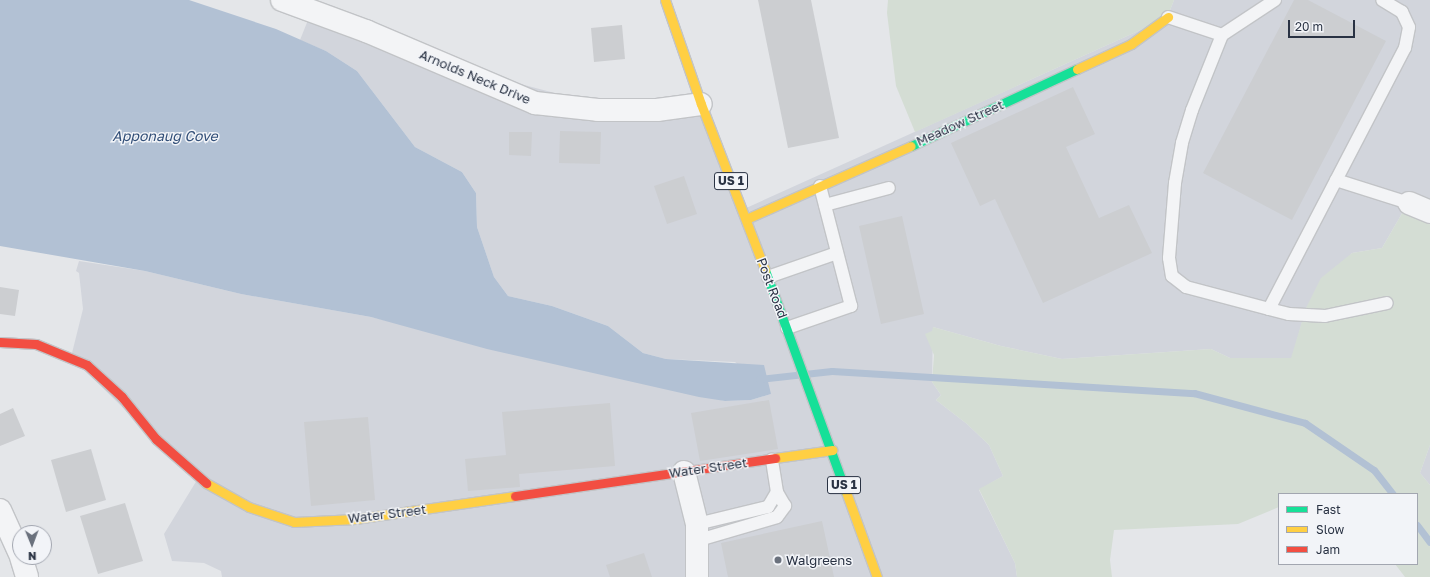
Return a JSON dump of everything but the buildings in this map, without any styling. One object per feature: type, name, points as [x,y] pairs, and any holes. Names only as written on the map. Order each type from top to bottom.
[{"type":"street","name":"Arnolds Neck Drive","points":[[282,0],[366,31],[535,103],[598,110],[657,110],[701,104]]},
{"type":"street","name":"Post Road","points":[[666,0],[701,104],[800,360],[876,577]]},
{"type":"street","name":"Meadow Street","points":[[746,219],[1131,44],[1168,17]]},
{"type":"street","points":[[1410,203],[1430,212]]},
{"type":"street","name":"Water Street","points":[[0,342],[36,344],[53,349],[87,365],[112,387],[156,439],[202,481],[249,507],[294,522],[355,519],[832,450]]},
{"type":"street","points":[[684,472],[698,532],[697,577]]},
{"type":"street","points":[[0,510],[12,536]]},
{"type":"street","points":[[23,565],[27,577]]},
{"type":"lane","points":[[1275,0],[1222,35],[1192,110],[1182,143],[1175,183],[1169,258],[1172,276],[1186,287],[1289,314],[1325,316],[1387,303]]},
{"type":"lane","points":[[1269,309],[1405,48],[1409,27],[1402,12],[1382,0]]},
{"type":"lane","points":[[1168,17],[1222,35]]},
{"type":"lane","points":[[1336,180],[1410,203]]},
{"type":"lane","points":[[787,328],[850,306],[820,186]]},
{"type":"lane","points":[[825,205],[889,188]]},
{"type":"lane","points":[[768,277],[837,254]]},
{"type":"lane","points":[[698,532],[777,517],[785,506],[777,492],[772,459]]},
{"type":"shaded area","points":[[888,0],[1174,0],[1167,18],[915,132],[896,86],[887,13]]},
{"type":"shaded area","points":[[1174,0],[1430,0],[1430,207],[1408,203],[1382,248],[1352,253],[1306,308],[1292,358],[1230,358],[1211,349],[1062,359],[1001,346],[933,327],[932,382],[941,395],[936,400],[967,424],[989,445],[1003,476],[979,490],[1015,563],[1017,577],[222,577],[221,571],[204,563],[172,561],[164,534],[197,480],[71,357],[83,309],[79,273],[76,271],[79,261],[145,271],[241,294],[371,317],[725,401],[751,400],[771,394],[735,362],[666,359],[643,353],[608,326],[552,306],[508,296],[494,277],[477,227],[476,193],[462,172],[415,147],[357,71],[326,51],[300,40],[310,15],[497,78],[570,97],[701,104],[744,209],[1167,18]]},
{"type":"shaded area","points":[[1408,203],[1430,207],[1430,445],[1420,473],[1430,485],[1430,577],[1405,577],[1396,565],[1418,565],[1418,493],[1278,493],[1278,507],[1238,524],[1114,530],[1110,560],[1112,577],[1017,577],[1015,563],[979,489],[1003,476],[989,445],[967,424],[936,400],[941,395],[932,382],[934,355],[925,334],[932,331],[933,327],[1001,346],[1062,359],[1211,349],[1230,358],[1291,358],[1306,308],[1321,278],[1352,253],[1382,248]]},
{"type":"shaded area","points":[[1430,445],[1430,485],[1420,473]]},
{"type":"water","name":"Apponaug Cove","points":[[0,0],[189,0],[276,29],[326,51],[357,71],[415,147],[462,172],[476,193],[477,227],[494,277],[508,296],[552,306],[608,326],[643,353],[666,359],[764,365],[771,394],[751,400],[725,401],[699,397],[487,349],[371,317],[241,294],[145,271],[0,246]]},
{"type":"waterway","points":[[759,379],[832,371],[1194,393],[1305,423],[1374,470],[1392,493]]},
{"type":"waterway","points":[[1418,526],[1430,542]]},
{"type":"traffic: fast","points":[[911,146],[1077,69]]},
{"type":"traffic: fast","points":[[765,270],[846,492]]},
{"type":"traffic: slow","points":[[665,0],[701,104],[765,270]]},
{"type":"traffic: slow","points":[[1077,69],[1131,44],[1168,17]]},
{"type":"traffic: slow","points":[[746,219],[911,146]]},
{"type":"traffic: slow","points":[[775,458],[832,450]]},
{"type":"traffic: slow","points":[[206,483],[249,507],[294,522],[355,519],[515,496]]},
{"type":"traffic: slow","points":[[846,492],[877,577]]},
{"type":"traffic: jam","points":[[0,342],[36,344],[87,365],[122,397],[156,439],[206,483]]},
{"type":"traffic: jam","points":[[515,496],[775,458]]},
{"type":"place","name":"Walgreens","points":[[778,560]]}]
